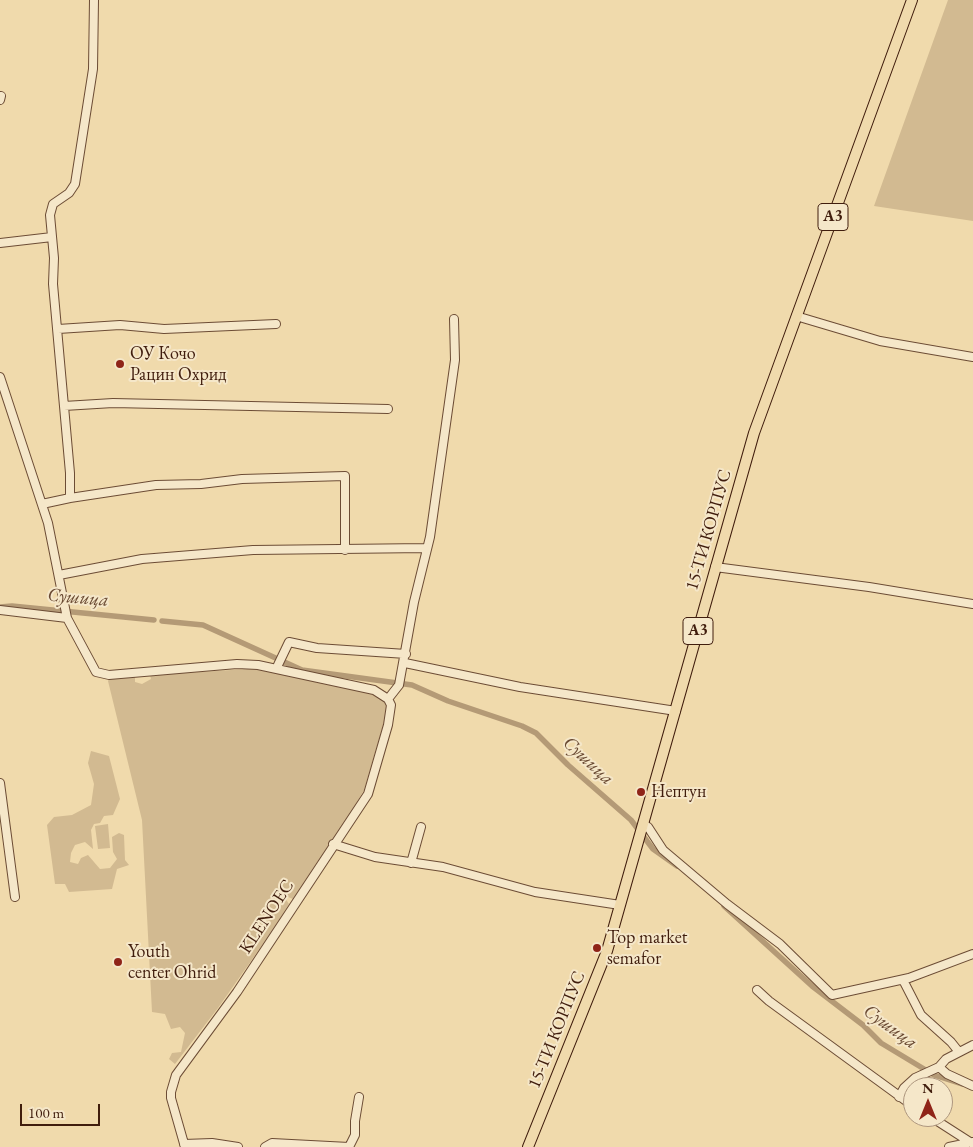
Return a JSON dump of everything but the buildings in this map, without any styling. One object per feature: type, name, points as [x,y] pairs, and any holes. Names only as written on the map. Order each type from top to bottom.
[{"type":"main road","name":"A3","points":[[796,316],[912,0]]},
{"type":"main road","name":"15-ТИ КОРПУС","points":[[528,1147],[607,951],[754,433],[796,316]]},
{"type":"street","points":[[70,498],[71,486],[53,284],[55,265],[50,208],[72,189],[76,176],[93,69],[94,0]]},
{"type":"street","points":[[0,243],[52,236]]},
{"type":"street","points":[[796,316],[880,341],[973,358]]},
{"type":"street","points":[[0,377],[42,504],[67,618],[92,667],[100,675],[279,661],[306,677],[374,690],[388,698],[400,681],[426,548],[455,360],[454,319]]},
{"type":"street","points":[[58,329],[120,325],[164,329],[276,324]]},
{"type":"street","points":[[64,406],[113,403],[388,409]]},
{"type":"street","points":[[42,504],[156,485],[201,484],[242,479],[345,476],[345,550]]},
{"type":"street","points":[[59,575],[115,563],[196,554],[253,550],[426,548]]},
{"type":"street","points":[[715,567],[869,587],[973,604]]},
{"type":"street","points":[[0,610],[67,618]]},
{"type":"street","points":[[279,661],[289,642],[317,648],[406,654]]},
{"type":"street","points":[[404,663],[513,685],[676,711]]},
{"type":"street","name":"KLENOEC","points":[[185,1145],[171,1092],[180,1069],[237,992],[333,844],[359,808],[370,787],[391,713],[388,698]]},
{"type":"street","points":[[0,783],[15,897]]},
{"type":"street","points":[[643,826],[648,827],[663,850],[727,904],[780,944],[829,994],[834,995],[903,980],[973,954]]},
{"type":"street","points":[[411,863],[421,827]]},
{"type":"street","points":[[333,844],[344,850],[443,867],[535,892],[620,905]]},
{"type":"street","points":[[903,980],[921,1015],[952,1042],[959,1052]]},
{"type":"street","points":[[757,990],[769,1001],[903,1099]]},
{"type":"street","points":[[900,1097],[908,1083],[933,1070],[946,1059],[973,1045]]},
{"type":"street","points":[[933,1070],[973,1086]]},
{"type":"street","points":[[264,1147],[272,1143],[349,1147],[355,1134],[354,1121],[359,1097]]},
{"type":"street","points":[[947,1127],[972,1143]]},
{"type":"street","points":[[185,1145],[212,1143],[238,1147]]},
{"type":"street","points":[[949,1147],[972,1143]]},
{"type":"shaded area","points":[[948,0],[973,0],[973,221],[874,206]]},
{"type":"shaded area","points":[[248,669],[269,670],[380,696],[386,703],[386,715],[364,790],[353,809],[293,899],[283,895],[289,904],[270,934],[218,1008],[175,1064],[169,1059],[172,1053],[181,1052],[185,1033],[180,1027],[171,1029],[165,1014],[152,1012],[142,820],[108,681],[109,679],[135,676],[135,682],[142,684],[151,679],[150,675]]},
{"type":"shaded area","points":[[91,751],[109,756],[120,799],[113,815],[104,816],[100,823],[94,824],[91,830],[93,849],[85,842],[75,845],[71,853],[70,862],[78,864],[81,858],[88,855],[100,869],[110,868],[117,859],[113,852],[112,837],[119,833],[124,835],[125,860],[129,865],[117,869],[112,889],[69,892],[65,884],[55,884],[47,825],[54,817],[72,815],[91,805],[94,784],[88,763]]},
{"type":"shaded area","points":[[108,824],[110,848],[98,849],[95,826]]},
{"type":"waterway","name":"Сушица","points":[[0,607],[12,606],[154,620]]},
{"type":"waterway","name":"Сушица","points":[[162,621],[203,625],[302,670],[412,685],[448,701],[522,726],[536,733],[568,765],[631,820],[653,849],[677,866]]},
{"type":"waterway","name":"Сушица","points":[[724,906],[812,986],[863,1025],[881,1043],[934,1075],[962,1084]]},
{"type":"place","name":"ОУ Кочо Рацин Охрид","points":[[120,364]]},
{"type":"place","name":"Нептун","points":[[641,792]]},
{"type":"place","name":"Top market semafor","points":[[597,948]]},
{"type":"place","name":"Youth center Ohrid","points":[[118,962]]}]
